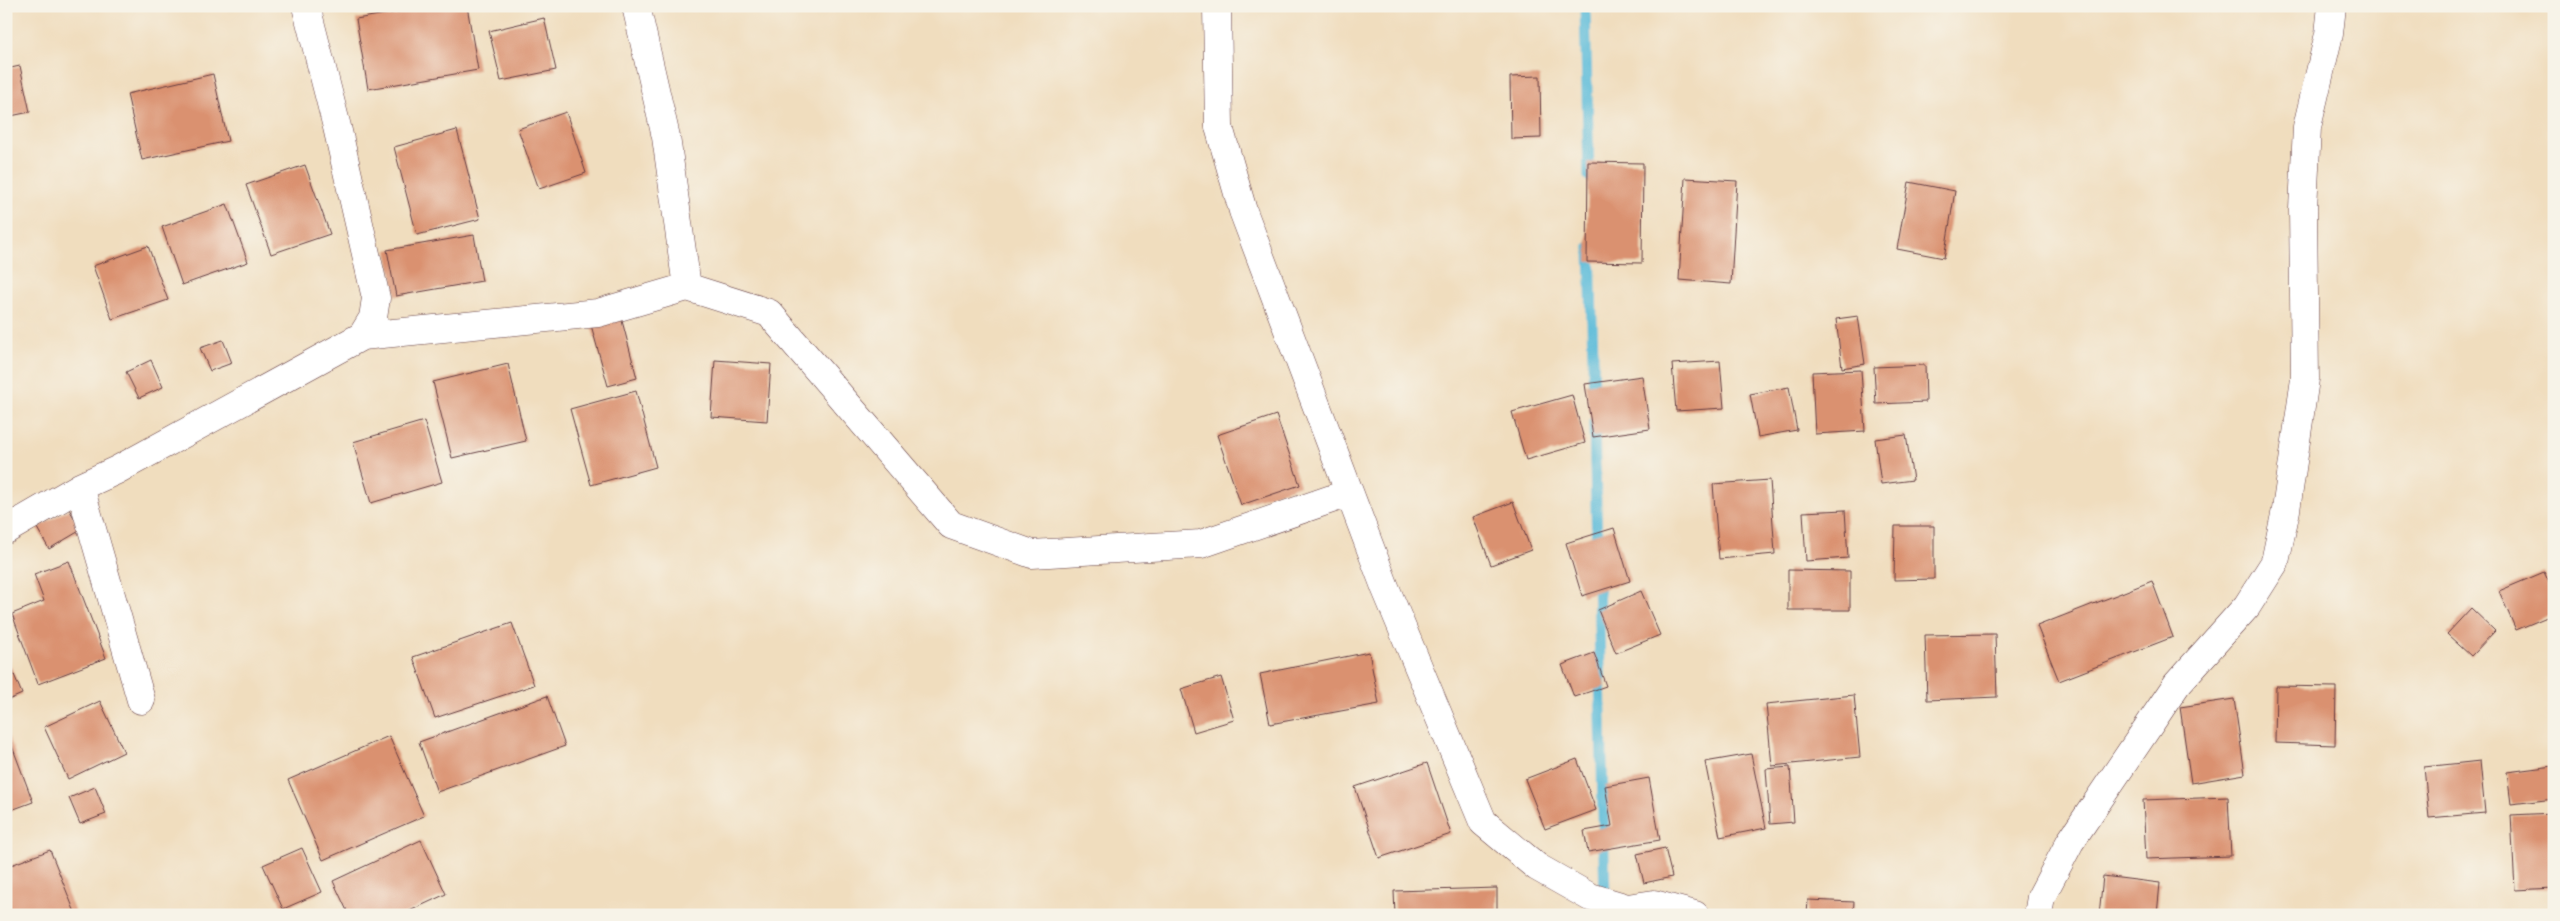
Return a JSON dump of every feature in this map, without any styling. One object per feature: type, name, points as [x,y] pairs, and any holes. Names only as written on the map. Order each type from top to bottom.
[{"type":"street","points":[[306,6],[337,127],[376,298],[373,318],[362,336]]},
{"type":"street","points":[[636,6],[666,137],[687,287]]},
{"type":"street","points":[[1216,6],[1219,127],[1243,211],[1385,587],[1483,822],[1537,867],[1590,897],[1627,908],[1654,904],[1695,915]]},
{"type":"street","points":[[2038,915],[2041,897],[2075,834],[2176,684],[2247,606],[2275,562],[2286,510],[2305,379],[2303,209],[2307,127],[2329,34],[2332,6]]},
{"type":"street","points":[[6,530],[80,487],[117,470],[362,336],[598,312],[687,287],[769,313],[951,526],[1032,554],[1201,544],[1350,493]]},
{"type":"street","points":[[80,487],[141,700]]},
{"type":"building","points":[[432,6],[467,6],[478,70],[368,89],[356,19]]},
{"type":"building","points":[[544,18],[556,70],[501,81],[489,31]]},
{"type":"building","points":[[20,66],[30,112],[6,117],[6,69]]},
{"type":"building","points":[[213,74],[228,141],[142,160],[127,94]]},
{"type":"building","points":[[1540,76],[1541,138],[1511,139],[1510,77]]},
{"type":"building","points":[[566,112],[586,173],[539,189],[518,129]]},
{"type":"building","points":[[457,130],[480,219],[417,235],[394,147]]},
{"type":"building","points":[[1588,162],[1643,163],[1642,263],[1587,262]]},
{"type":"building","points":[[305,165],[330,234],[271,254],[246,185]]},
{"type":"building","points":[[1685,178],[1737,181],[1731,284],[1679,280]]},
{"type":"building","points":[[1909,182],[1955,191],[1944,258],[1897,249]]},
{"type":"building","points":[[227,204],[248,262],[182,285],[162,227]]},
{"type":"building","points":[[474,235],[482,281],[396,296],[387,250]]},
{"type":"building","points":[[148,246],[168,300],[112,319],[93,266]]},
{"type":"building","points":[[1858,316],[1865,364],[1842,368],[1836,319]]},
{"type":"building","points":[[621,317],[637,378],[608,386],[591,325]]},
{"type":"building","points":[[223,340],[232,363],[210,371],[200,348]]},
{"type":"building","points":[[151,360],[163,387],[139,398],[126,372]]},
{"type":"building","points":[[715,360],[771,364],[767,421],[711,417]]},
{"type":"building","points":[[1720,361],[1724,408],[1676,411],[1672,364]]},
{"type":"building","points":[[508,364],[526,441],[452,458],[433,382]]},
{"type":"building","points":[[1925,365],[1926,402],[1876,404],[1874,367]]},
{"type":"building","points":[[1861,370],[1865,431],[1815,434],[1812,372]]},
{"type":"building","points":[[1642,376],[1650,429],[1593,437],[1585,384]]},
{"type":"building","points":[[1789,387],[1797,430],[1758,437],[1750,394]]},
{"type":"building","points":[[636,391],[656,467],[591,485],[570,409]]},
{"type":"building","points":[[1572,395],[1585,443],[1526,460],[1512,412]]},
{"type":"building","points":[[1276,415],[1300,485],[1241,505],[1217,435]]},
{"type":"building","points":[[424,421],[442,482],[371,503],[353,442]]},
{"type":"building","points":[[1906,435],[1913,480],[1881,484],[1875,439]]},
{"type":"building","points":[[1770,480],[1775,554],[1719,559],[1713,484]]},
{"type":"building","points":[[1513,502],[1531,550],[1491,565],[1473,517]]},
{"type":"building","points":[[69,509],[81,530],[49,549],[37,528]]},
{"type":"building","points":[[1845,510],[1848,558],[1806,561],[1803,512]]},
{"type":"building","points":[[1895,526],[1934,526],[1934,579],[1894,580]]},
{"type":"building","points":[[1614,528],[1630,581],[1582,596],[1566,543]]},
{"type":"building","points":[[69,561],[106,658],[38,684],[12,614],[44,601],[34,574]]},
{"type":"building","points":[[1788,570],[1850,571],[1850,610],[1788,610]]},
{"type":"building","points":[[2544,572],[2554,593],[2554,614],[2516,630],[2499,591]]},
{"type":"building","points":[[2152,581],[2173,637],[2059,681],[2037,626]]},
{"type":"building","points":[[1641,591],[1660,635],[1616,653],[1598,610]]},
{"type":"building","points":[[2471,608],[2495,631],[2471,656],[2447,634]]},
{"type":"building","points":[[512,623],[534,685],[435,718],[413,657]]},
{"type":"building","points":[[1995,634],[1997,697],[1927,700],[1925,635]]},
{"type":"building","points":[[1369,652],[1379,704],[1270,724],[1260,674]]},
{"type":"building","points":[[1594,653],[1606,686],[1574,697],[1562,665]]},
{"type":"building","points":[[6,655],[22,694],[6,701]]},
{"type":"building","points":[[1221,677],[1234,720],[1194,732],[1181,689]]},
{"type":"building","points":[[2276,686],[2336,687],[2335,745],[2275,743]]},
{"type":"building","points":[[1854,695],[1860,757],[1772,766],[1766,704]]},
{"type":"building","points":[[547,696],[565,746],[437,792],[419,742]]},
{"type":"building","points":[[2234,699],[2245,774],[2191,783],[2180,707]]},
{"type":"building","points":[[100,701],[124,752],[68,779],[44,727]]},
{"type":"building","points":[[6,730],[33,802],[6,812]]},
{"type":"building","points":[[389,736],[424,816],[323,860],[288,780]]},
{"type":"building","points":[[1751,754],[1766,828],[1720,837],[1705,762]]},
{"type":"building","points":[[1577,759],[1596,810],[1545,829],[1525,779]]},
{"type":"building","points":[[2480,761],[2485,813],[2429,818],[2424,767]]},
{"type":"building","points":[[1427,763],[1451,834],[1379,858],[1355,787]]},
{"type":"building","points":[[2554,766],[2554,799],[2511,804],[2507,772]]},
{"type":"building","points":[[1790,767],[1794,822],[1770,824],[1766,769]]},
{"type":"building","points":[[1649,778],[1660,840],[1588,852],[1584,831],[1612,826],[1605,786]]},
{"type":"building","points":[[95,787],[106,814],[80,824],[69,798]]},
{"type":"building","points":[[2228,797],[2231,856],[2146,859],[2143,800]]},
{"type":"building","points":[[2554,813],[2554,888],[2515,890],[2511,815]]},
{"type":"building","points":[[421,840],[446,894],[401,915],[349,915],[333,881]]},
{"type":"building","points":[[302,848],[322,892],[283,909],[263,865]]},
{"type":"building","points":[[1665,848],[1672,877],[1644,883],[1637,854]]},
{"type":"building","points":[[50,850],[76,915],[6,915],[6,867]]},
{"type":"building","points":[[2103,876],[2160,883],[2157,915],[2099,915]]},
{"type":"building","points":[[1497,888],[1497,915],[1395,915],[1394,891]]},
{"type":"building","points":[[1808,900],[1854,902],[1853,915],[1807,915]]},
{"type":"waterway","points":[[1585,6],[1589,176]]},
{"type":"waterway","points":[[1590,247],[1594,398]]},
{"type":"waterway","points":[[1594,422],[1597,548]]},
{"type":"waterway","points":[[1598,577],[1605,901]]}]
